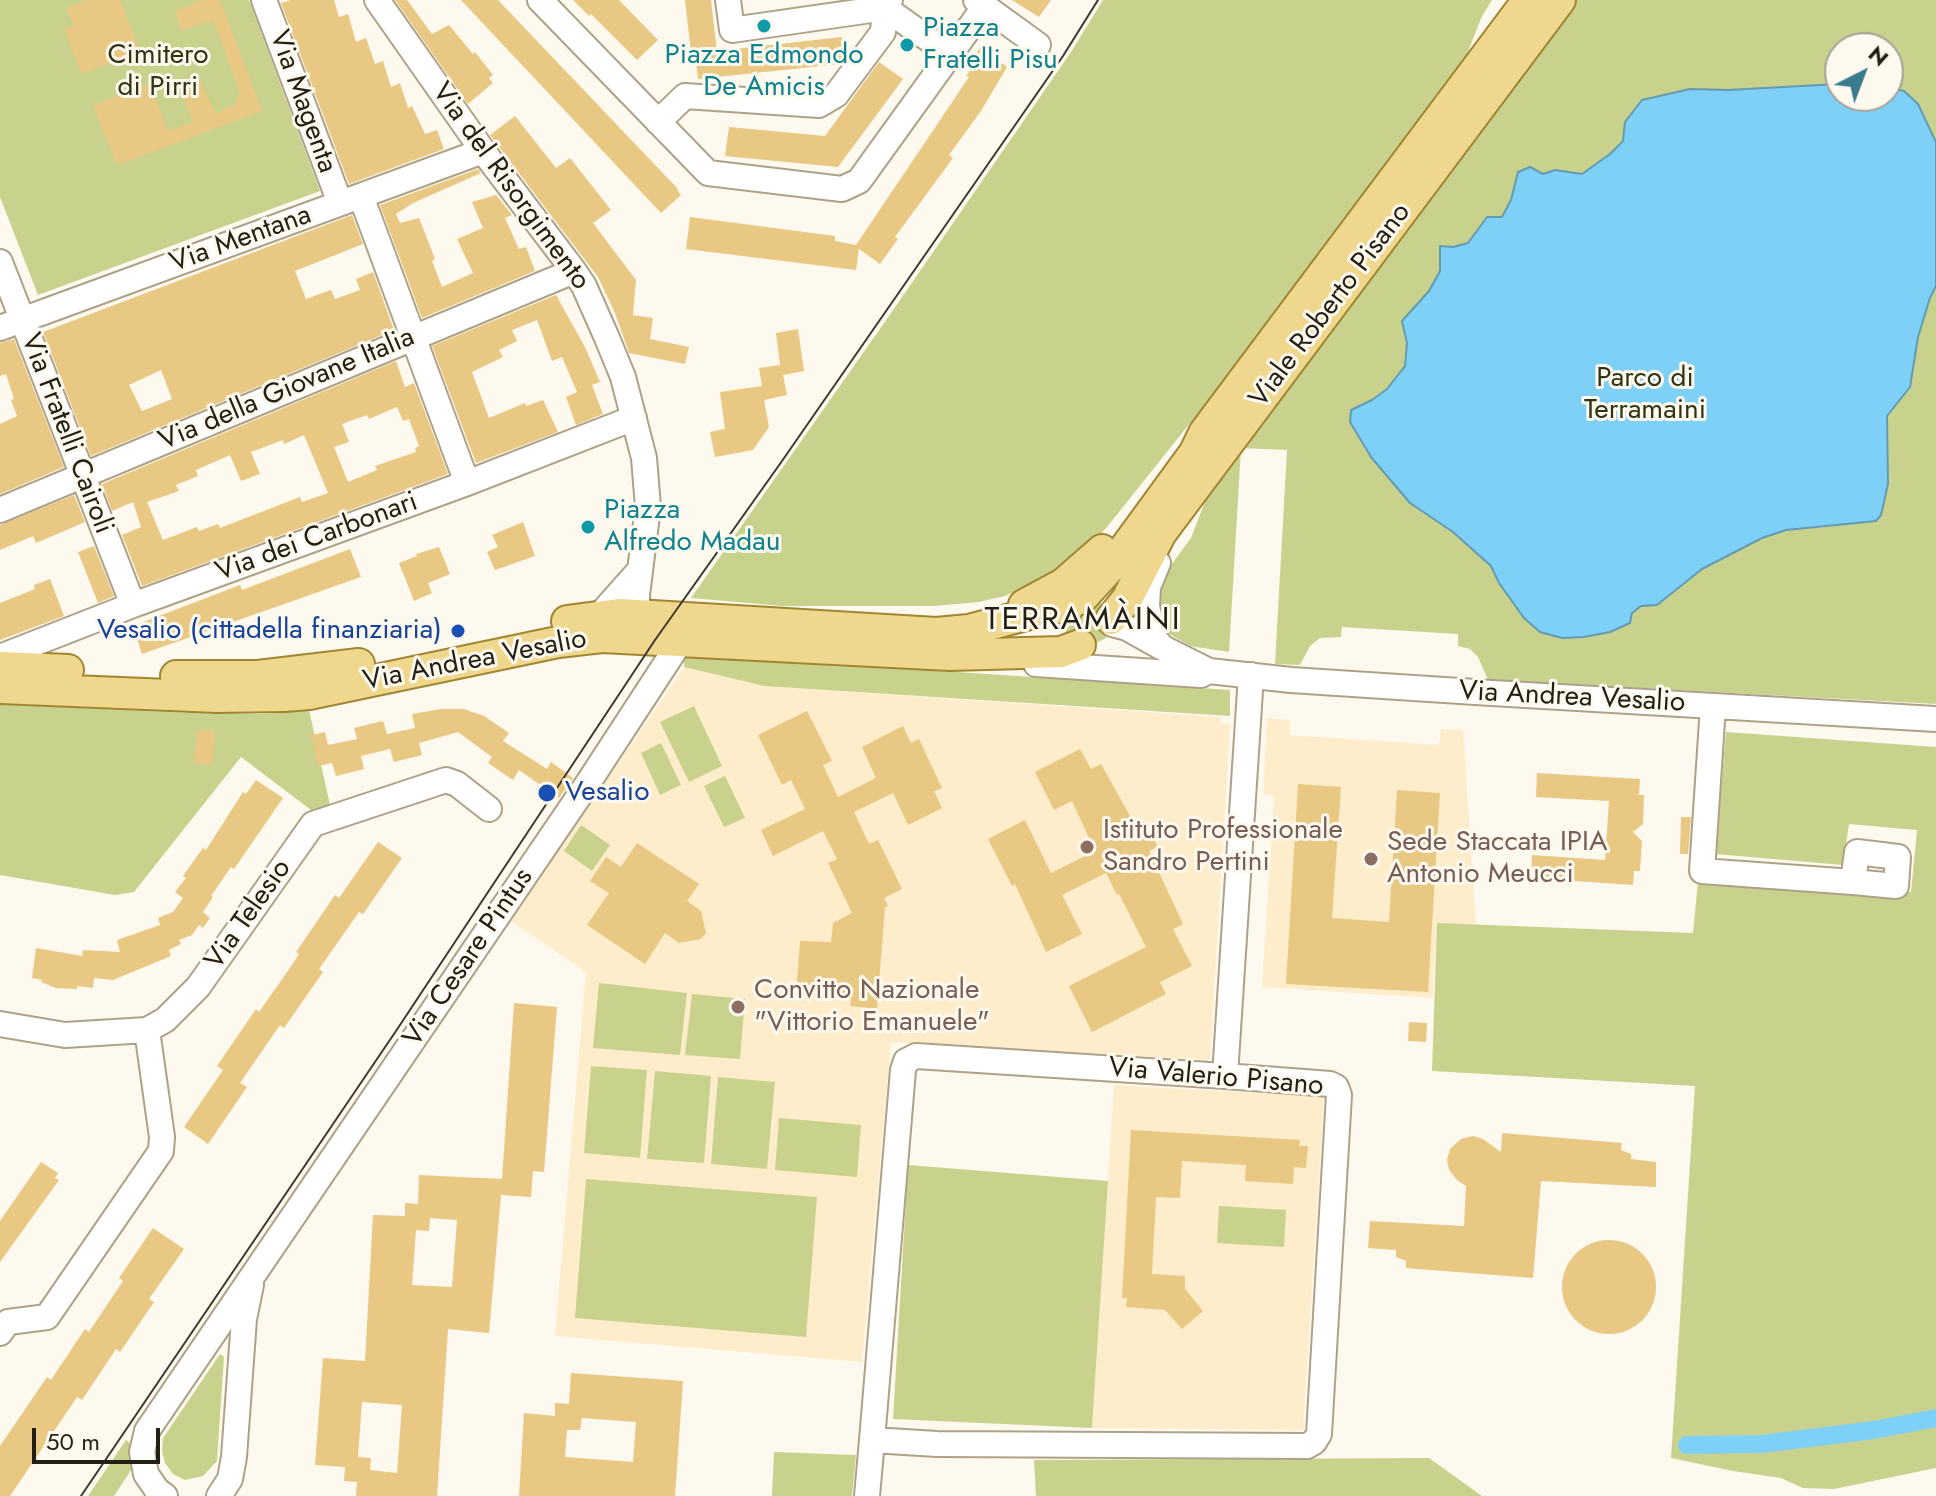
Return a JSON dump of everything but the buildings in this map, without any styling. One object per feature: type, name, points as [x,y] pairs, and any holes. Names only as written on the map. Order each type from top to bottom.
[{"type":"main road","name":"Viale Roberto Pisano","points":[[1075,603],[1114,563],[1195,452],[1204,433],[1528,0]]},
{"type":"main road","name":"Viale Roberto Pisano","points":[[1112,622],[1161,533],[1560,0]]},
{"type":"main road","name":"Viale Roberto Pisano","points":[[1088,564],[1135,513],[1186,447],[1204,433]]},
{"type":"main road","name":"Via Andrea Vesalio","points":[[889,629],[1003,612],[1028,603],[1063,584],[1088,564]]},
{"type":"main road","points":[[1096,599],[1104,604],[1112,622],[1106,638],[1084,646],[1074,643],[1064,630],[1064,614],[1075,603],[1096,599]]},
{"type":"main road","name":"Via Andrea Vesalio","points":[[0,667],[182,676],[289,674],[332,669],[574,619],[643,615],[936,633],[969,630],[1075,603]]},
{"type":"main road","name":"Via Andrea Vesalio","points":[[0,688],[217,697],[309,694],[587,637],[950,655],[1061,652],[1084,646]]},
{"type":"street","name":"Via Magenta","points":[[264,0],[413,337],[467,483]]},
{"type":"street","name":"Via del Risorgimento","points":[[377,0],[483,151],[584,286],[623,377],[644,458],[648,507],[638,572],[637,606],[643,615]]},
{"type":"street","points":[[540,0],[708,173],[842,189],[859,181],[951,55],[980,3],[1038,45]]},
{"type":"street","points":[[728,0],[732,30],[796,11],[885,3],[951,55]]},
{"type":"street","points":[[658,122],[685,96],[819,105],[836,95],[883,32],[885,3]]},
{"type":"street","name":"Via Mentana","points":[[11,324],[483,151]]},
{"type":"street","name":"Via Fratelli Cairoli","points":[[0,262],[11,324],[83,476],[133,605]]},
{"type":"street","name":"Via della Giovane Italia","points":[[0,510],[574,271]]},
{"type":"street","name":"Via dei Carbonari","points":[[0,657],[634,418]]},
{"type":"street","points":[[1163,648],[1154,638],[1149,623],[1148,587],[1177,512]]},
{"type":"street","points":[[598,617],[638,572]]},
{"type":"street","name":"Via Andrea Vesalio","points":[[1112,622],[1209,671],[1461,691],[1936,719]]},
{"type":"street","points":[[74,628],[67,640],[68,654],[81,671]]},
{"type":"street","name":"Via Cesare Pintus","points":[[165,1496],[146,1474],[142,1452],[147,1431],[588,783],[680,642]]},
{"type":"street","points":[[1084,646],[1116,668]]},
{"type":"street","name":"Via Andrea Vesalio","points":[[950,655],[962,661],[1201,675],[1209,671]]},
{"type":"street","points":[[1225,1076],[1251,675]]},
{"type":"street","points":[[1713,706],[1702,871],[1853,882]]},
{"type":"street","name":"Via Telesio","points":[[147,1030],[165,1020],[198,987],[313,824],[446,780],[457,784],[489,809]]},
{"type":"street","points":[[0,1024],[65,1035],[147,1030],[162,1137],[161,1151],[47,1317],[8,1322],[0,1333]]},
{"type":"street","name":"Via Valerio Pisano","points":[[916,1056],[1225,1076],[1330,1084],[1336,1087],[1339,1095],[1319,1434],[1314,1442],[1307,1446],[1262,1446],[937,1444],[872,1440],[906,1061],[916,1056]]},
{"type":"street","name":"Via Cesare Pintus","points":[[219,1496],[230,1479],[234,1457],[246,1302],[256,1272]]},
{"type":"street","points":[[207,1340],[229,1323],[237,1329],[241,1349]]},
{"type":"street","points":[[867,1496],[872,1440]]},
{"type":"shaded area","name":"Convitto Nazionale \"Vittorio Emanuele\"","points":[[684,667],[764,686],[1221,717],[1221,723],[1230,724],[1210,1060],[891,1042],[862,1362],[555,1336],[586,972],[511,921]]},
{"type":"shaded area","name":"Sede Staccata IPIA Antonio Meucci","points":[[1267,718],[1290,720],[1289,735],[1439,745],[1441,729],[1463,730],[1476,925],[1437,924],[1433,998],[1262,987],[1274,796],[1263,794]]},
{"type":"shaded area","points":[[1114,1085],[1324,1097],[1303,1430],[1092,1428]]},
{"type":"green space","name":"Cimitero di Pirri","points":[[0,0],[249,0],[320,191],[38,295],[0,197]]},
{"type":"green space","points":[[1103,0],[1492,0],[1482,16],[1464,62],[1254,343],[1107,527],[1083,553],[1062,569],[1005,596],[935,606],[782,606],[691,598],[1071,52]]},
{"type":"green space","name":"Parco di Terramaini","points":[[1577,0],[1936,0],[1936,704],[1488,680],[1478,657],[1470,649],[1458,646],[1458,634],[1342,627],[1341,637],[1320,638],[1310,646],[1300,665],[1275,664],[1287,450],[1241,448],[1229,652],[1190,646],[1164,631],[1155,600],[1163,576],[1191,538],[1214,478],[1241,447]]},
{"type":"green space","points":[[1096,599],[1109,611],[1112,624],[1106,638],[1088,647],[1067,636],[1063,625],[1064,614]]},
{"type":"green space","points":[[684,654],[1230,690],[1230,716],[764,686],[684,667]]},
{"type":"green space","points":[[0,704],[187,713],[262,714],[309,710],[330,805],[311,810],[241,757],[134,892],[115,895],[0,875]]},
{"type":"green space","points":[[694,706],[722,766],[689,782],[660,722]]},
{"type":"green space","points":[[1726,732],[1936,747],[1936,1468],[1834,1489],[1803,1488],[1781,1478],[1671,1458],[1695,1086],[1432,1071],[1437,923],[1693,933],[1698,881],[1911,892],[1917,830],[1849,824],[1843,865],[1715,854]]},
{"type":"green space","points":[[661,743],[681,785],[660,795],[641,753]]},
{"type":"green space","points":[[725,776],[745,818],[724,827],[704,786]]},
{"type":"green space","points":[[581,825],[610,845],[592,871],[564,851]]},
{"type":"green space","points":[[599,983],[687,993],[680,1055],[593,1048]]},
{"type":"green space","points":[[692,994],[745,999],[740,1059],[685,1055]]},
{"type":"green space","points":[[591,1066],[647,1070],[640,1158],[584,1153]]},
{"type":"green space","points":[[655,1071],[711,1076],[704,1163],[647,1159]]},
{"type":"green space","points":[[718,1077],[775,1082],[767,1169],[711,1164]]},
{"type":"green space","points":[[779,1118],[861,1125],[857,1177],[775,1170]]},
{"type":"green space","points":[[908,1165],[1108,1181],[1092,1428],[893,1419]]},
{"type":"green space","points":[[586,1179],[817,1197],[806,1337],[575,1318]]},
{"type":"green space","points":[[1219,1206],[1286,1210],[1284,1247],[1217,1243]]},
{"type":"green space","points":[[220,1354],[224,1357],[217,1461],[203,1476],[185,1480],[173,1474],[165,1463],[163,1438]]},
{"type":"green space","points":[[126,1440],[131,1444],[131,1470],[114,1496],[88,1496]]},
{"type":"green space","points":[[774,1452],[856,1455],[852,1496],[772,1496]]},
{"type":"green space","points":[[1429,1458],[1482,1496],[1036,1496],[1034,1460]]},
{"type":"water","points":[[1824,85],[1824,112],[1904,112],[1904,91],[1918,104],[1936,142],[1936,286],[1918,337],[1910,387],[1887,416],[1888,484],[1881,515],[1876,521],[1786,530],[1762,538],[1702,569],[1657,605],[1641,606],[1632,613],[1630,623],[1610,632],[1562,638],[1540,632],[1524,618],[1491,566],[1453,532],[1410,503],[1371,457],[1350,422],[1351,410],[1387,389],[1405,366],[1407,343],[1402,321],[1429,291],[1440,271],[1440,246],[1468,243],[1487,217],[1502,217],[1511,200],[1518,172],[1530,167],[1543,174],[1555,170],[1582,174],[1623,141],[1625,122],[1642,100],[1690,89]]},
{"type":"waterway","points":[[1687,1445],[1762,1444],[1874,1430],[1936,1418]]},
{"type":"tram line","points":[[81,1496],[396,1031],[655,640],[1063,56],[1098,0]]},
{"type":"place","name":"Piazza Edmondo De Amicis","points":[[764,26]]},
{"type":"place","name":"Piazza Fratelli Pisu","points":[[907,45]]},
{"type":"place","name":"Piazza Alfredo Madau","points":[[588,527]]},
{"type":"place","name":"Vesalio (cittadella finanziaria)","points":[[458,631]]},
{"type":"place","name":"Vesalio","points":[[547,793]]},
{"type":"place","name":"Istituto Professionale Sandro Pertini","points":[[1087,847]]},
{"type":"place","name":"Sede Staccata IPIA Antonio Meucci","points":[[1371,859]]},
{"type":"place","name":"Convitto Nazionale \"Vittorio Emanuele\"","points":[[738,1007]]},
{"type":"district","name":"TERRAMÀINI","points":[[1083,621]]}]
